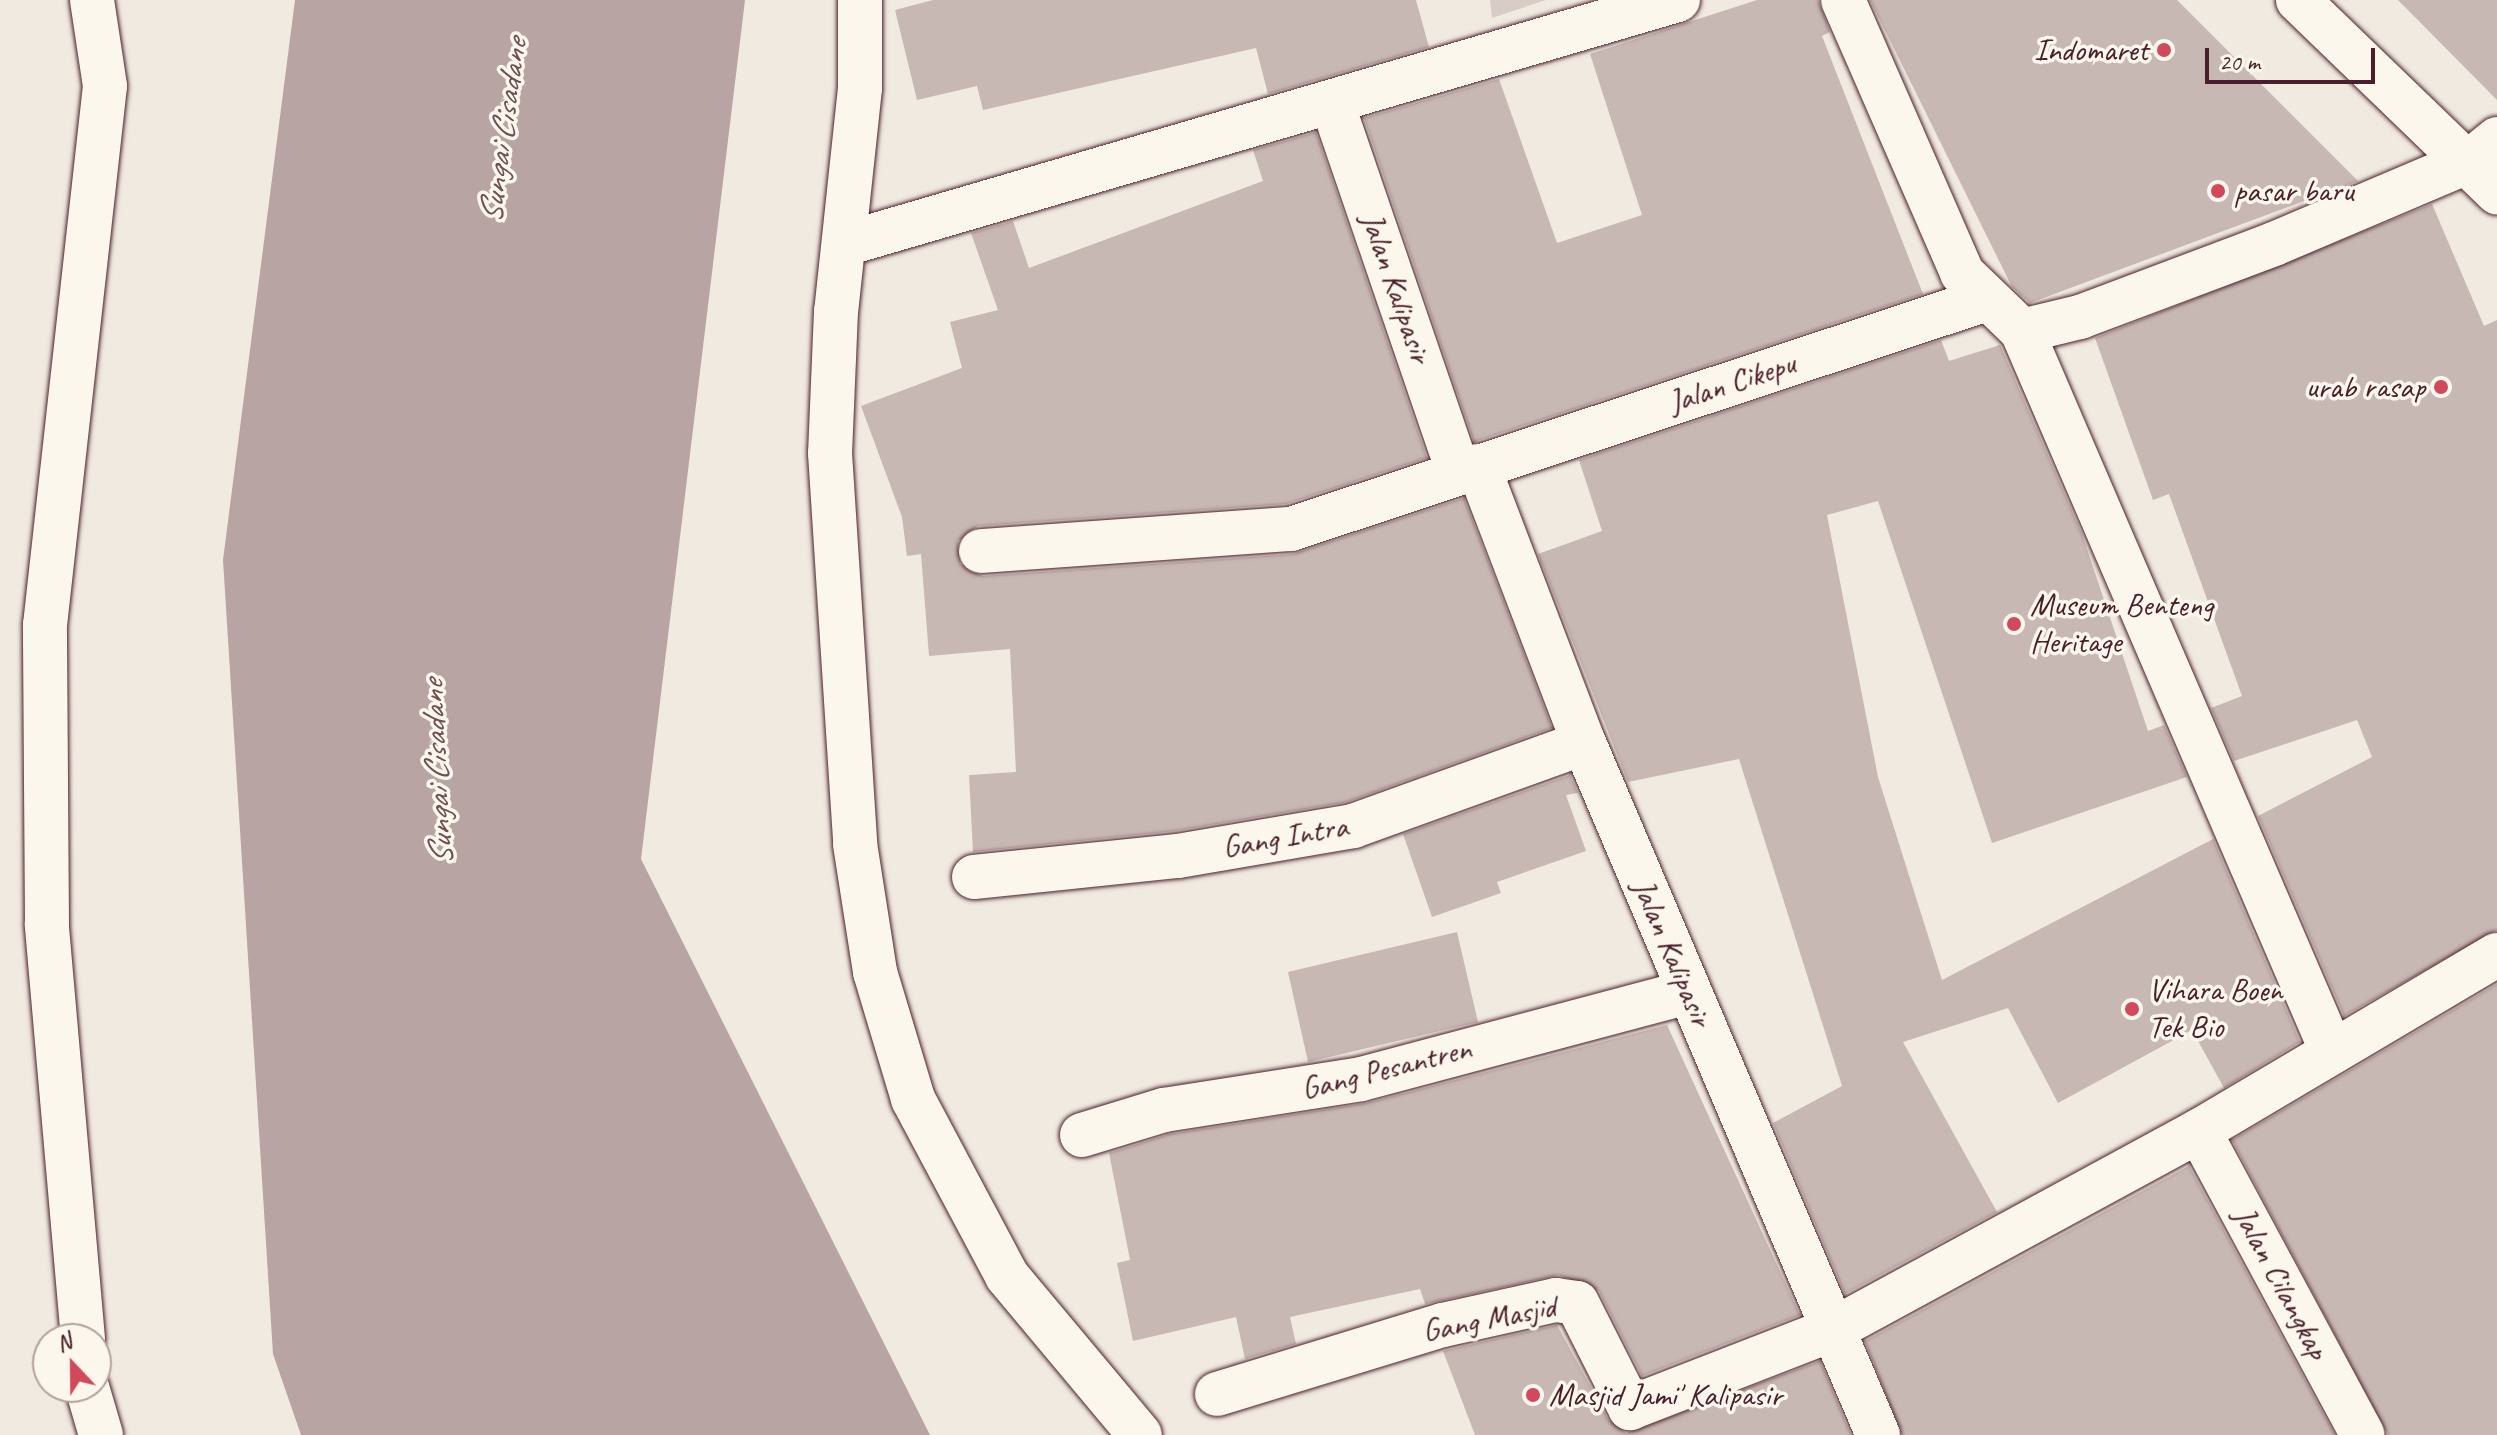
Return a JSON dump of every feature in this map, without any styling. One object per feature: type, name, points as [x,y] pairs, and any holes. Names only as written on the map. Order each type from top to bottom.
[{"type":"street","points":[[82,1323],[47,924],[45,625],[105,86],[92,0]]},
{"type":"street","points":[[860,0],[830,453],[836,621],[855,844],[875,972],[913,1099],[1007,1276],[1140,1435]]},
{"type":"street","points":[[845,244],[1678,0]]},
{"type":"street","points":[[1843,0],[1962,273],[2022,331],[2332,1052]]},
{"type":"street","points":[[2022,331],[2080,317],[2488,164],[2298,0]]},
{"type":"street","name":"Jalan Kalipasir","points":[[1332,103],[1468,469],[1687,992],[1878,1435]]},
{"type":"street","name":"Jalan Cikepu","points":[[981,551],[1291,529],[1987,299]]},
{"type":"street","name":"Gang Intra","points":[[974,877],[1178,856],[1353,826],[1584,743]]},
{"type":"street","points":[[1834,1329],[2199,1131],[2497,955]]},
{"type":"street","name":"Gang Pesantren","points":[[1082,1135],[1164,1110],[1361,1079],[1687,992]]},
{"type":"street","name":"Jalan Cilangkap","points":[[2199,1131],[2363,1435]]},
{"type":"street","name":"Gang Masjid","points":[[1217,1394],[1430,1329],[1556,1300],[1577,1303],[1630,1408],[1834,1329]]},
{"type":"street","points":[[92,1403],[101,1435]]},
{"type":"shaded area","points":[[1490,0],[1546,0],[1492,18]]},
{"type":"water","name":"Sungai Cisadane","points":[[295,0],[745,0],[641,859],[930,1435],[301,1435],[273,1354],[223,560]]},
{"type":"building","points":[[933,0],[1416,0],[1429,47],[1268,94],[1256,48],[983,110],[977,86],[917,100],[895,10]]},
{"type":"building","points":[[1757,0],[1818,0],[1830,32],[1822,36],[1923,294],[1474,442],[1364,118],[1499,79],[1557,243],[1642,215],[1590,54]]},
{"type":"building","points":[[1870,0],[2177,0],[2358,181],[2030,303],[2012,287]]},
{"type":"building","points":[[2398,0],[2497,0],[2497,100]]},
{"type":"building","points":[[1316,132],[1427,458],[1286,504],[978,526],[958,541],[960,564],[983,576],[1293,554],[1464,498],[1552,728],[1347,802],[1175,831],[973,852],[969,775],[1016,772],[1010,649],[929,656],[921,554],[907,556],[902,517],[861,406],[962,368],[950,322],[998,310],[971,233],[1013,221],[1029,268],[1263,181],[1253,150]]},
{"type":"building","points":[[2432,204],[2484,326],[2497,320],[2497,930],[2344,1016],[2258,816],[2372,757],[2357,720],[2234,761],[2211,708],[2242,696],[2169,494],[2153,500],[2095,338]]},
{"type":"building","points":[[1941,340],[1949,361],[2000,345],[2082,534],[2148,731],[2164,725],[2187,777],[1992,843],[1878,501],[1827,515],[1878,777],[1942,980],[2213,839],[2300,1042],[2224,1088],[2192,1030],[2058,1103],[2008,1008],[1903,1042],[1997,1212],[1845,1294],[1773,1123],[1842,1086],[1739,759],[1628,782],[1538,554],[1602,531],[1579,460]]},
{"type":"building","points":[[1570,775],[1578,793],[1566,795],[1586,851],[1497,882],[1501,893],[1432,917],[1403,834]]},
{"type":"building","points":[[1457,932],[1478,1022],[1308,1062],[1288,972]]},
{"type":"building","points":[[2497,984],[2497,1435],[2388,1435],[2232,1140]]},
{"type":"building","points":[[1667,1025],[1800,1315],[1642,1376],[1599,1291],[1559,1275],[1425,1304],[1420,1289],[1290,1317],[1296,1344],[1245,1359],[1236,1317],[1133,1341],[1117,1263],[1130,1260],[1109,1153],[1170,1134],[1367,1103]]},
{"type":"building","points":[[2189,1166],[2335,1435],[1902,1435],[1865,1341]]},
{"type":"building","name":"Masjid Jami' Kalipasir","points":[[1557,1325],[1608,1419],[1626,1433],[1820,1361],[1851,1435],[1475,1435],[1443,1351]]},
{"type":"place","name":"Indomaret","points":[[2164,50]]},
{"type":"place","name":"pasar baru","points":[[2218,191]]},
{"type":"place","name":"urab rasap","points":[[2441,387]]},
{"type":"place","name":"Museum Benteng Heritage","points":[[2014,624]]},
{"type":"place","name":"Vihara Boen Tek Bio","points":[[2132,1009]]},
{"type":"place","name":"Masjid Jami' Kalipasir","points":[[1533,1395]]}]
